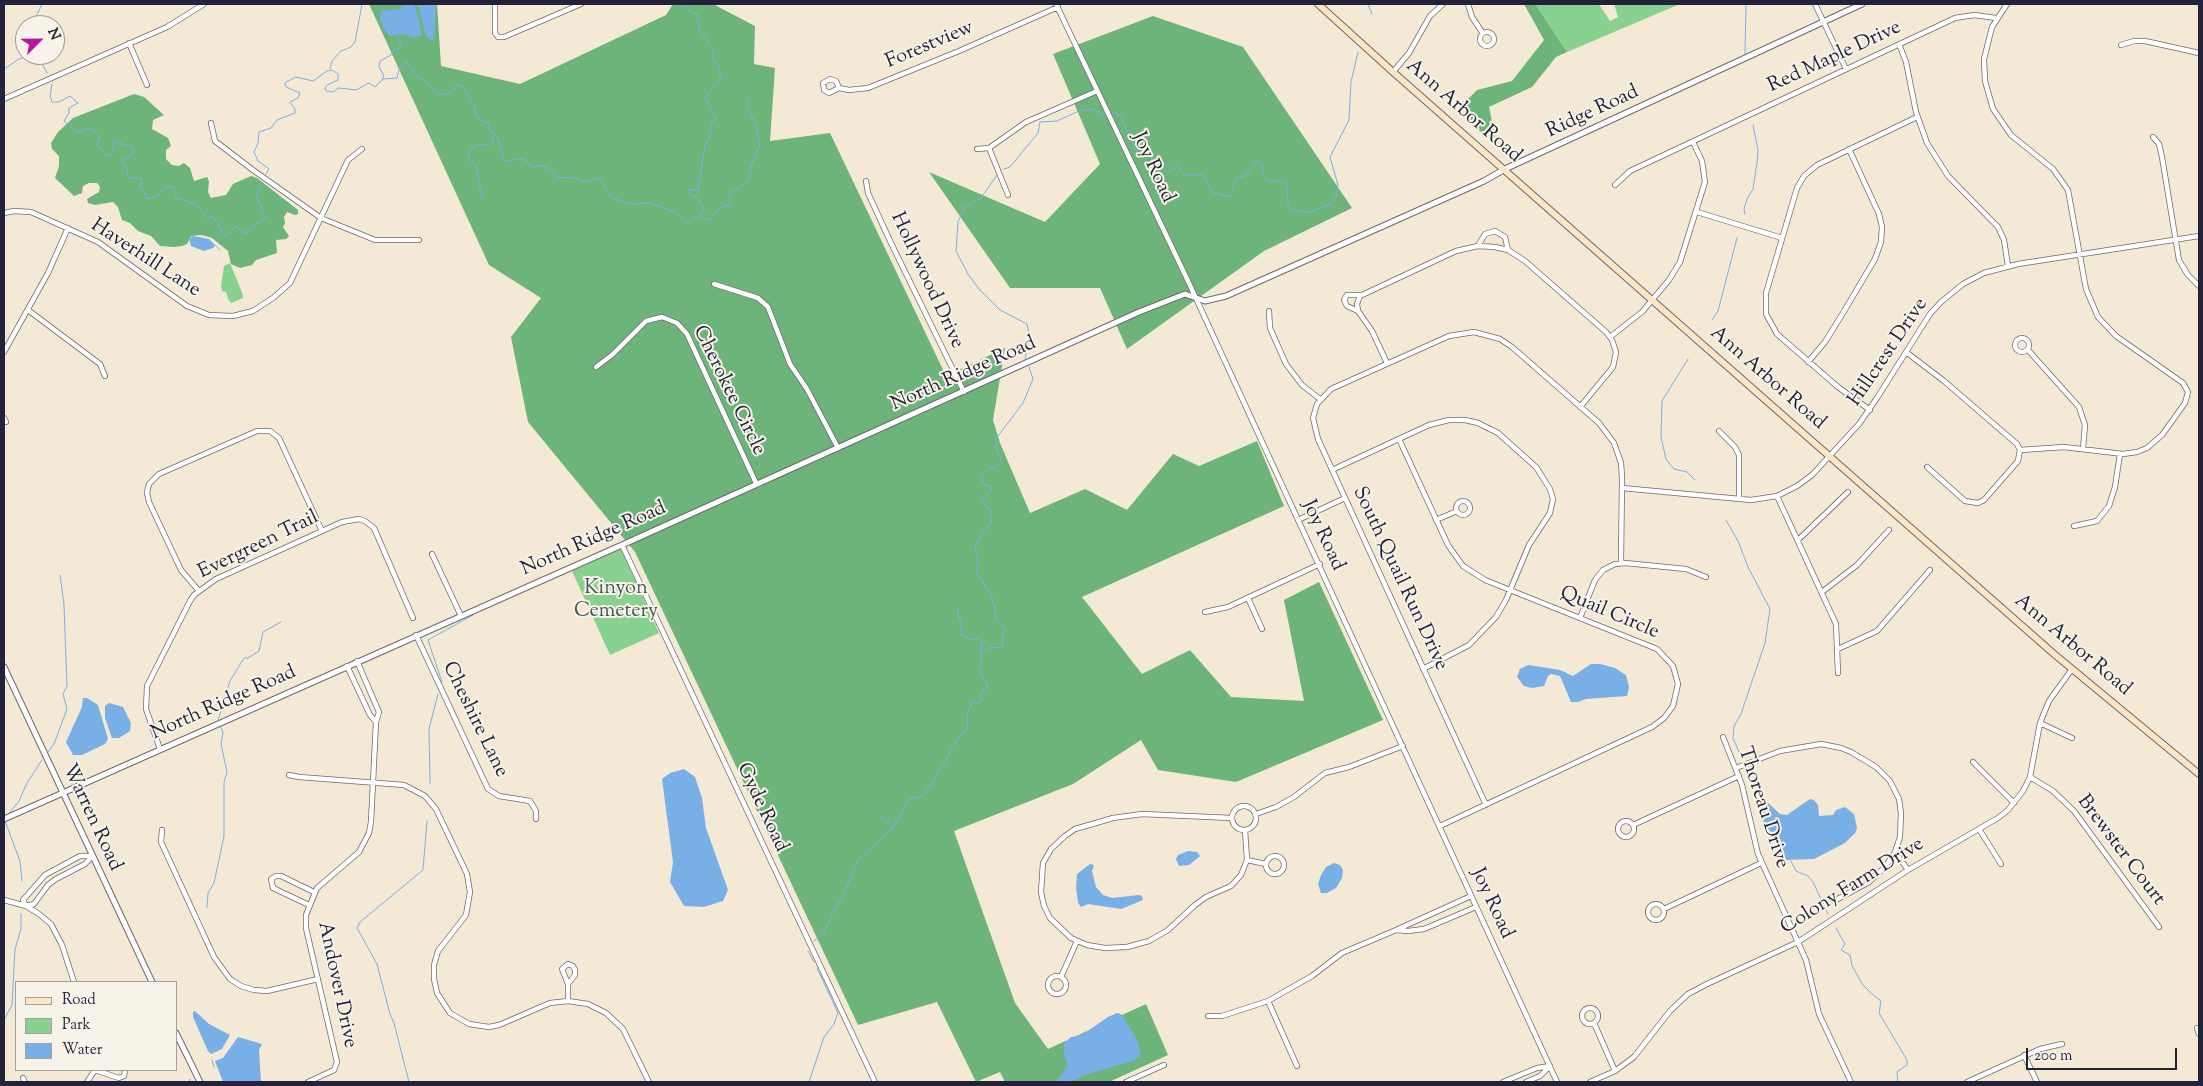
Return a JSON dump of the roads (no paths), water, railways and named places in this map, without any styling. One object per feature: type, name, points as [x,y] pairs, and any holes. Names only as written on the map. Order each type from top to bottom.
[{"type":"main road","name":"Ann Arbor Road","points":[[1318,4],[1392,72],[1505,169],[2072,669],[2199,774]]},
{"type":"street","points":[[4,99],[182,19],[204,4]]},
{"type":"street","points":[[495,4],[495,33],[498,37],[504,38],[581,4]]},
{"type":"street","points":[[1392,72],[1409,53],[1430,16],[1443,4]]},
{"type":"street","points":[[1468,4],[1472,17],[1482,32]]},
{"type":"street","points":[[1815,4],[1846,69]]},
{"type":"street","name":"Ridge Road","points":[[1196,299],[1205,301],[1226,296],[1484,181],[1505,169],[1862,4]]},
{"type":"street","points":[[2007,4],[1996,18],[1988,37],[1984,59],[1985,81],[1989,100],[2011,134],[2053,169],[2066,184],[2071,198],[2088,295],[2101,321],[2116,336],[2183,383],[2188,392],[2185,403],[2162,436],[2155,443],[2137,452],[2120,454],[2064,447],[2020,450]]},
{"type":"street","name":"Forestview","points":[[839,88],[849,90],[868,88],[892,79],[1057,6]]},
{"type":"street","name":"Joy Road","points":[[1057,6],[1320,564],[1557,1082]]},
{"type":"street","name":"Red Maple Drive","points":[[1615,184],[1630,171],[1961,16],[1974,15],[1996,18]]},
{"type":"street","points":[[2121,45],[2134,41],[2146,41],[2199,54]]},
{"type":"street","points":[[129,43],[146,85]]},
{"type":"street","points":[[1899,44],[1906,62],[1917,117],[1927,143],[1942,168],[1957,186],[1998,227],[2004,240],[2008,266]]},
{"type":"street","points":[[978,149],[989,148],[1026,122],[1098,91]]},
{"type":"street","points":[[1870,410],[1808,362],[1776,334],[1766,314],[1766,293],[1797,188],[1804,176],[1817,165],[1917,117]]},
{"type":"street","points":[[211,123],[215,141],[321,218],[375,240],[420,240]]},
{"type":"street","points":[[2153,137],[2159,144],[2162,156],[2175,240],[2183,268],[2199,286]]},
{"type":"street","points":[[1610,337],[1636,318],[1653,300],[1680,262],[1696,212],[1705,175],[1702,161],[1693,142]]},
{"type":"street","points":[[989,148],[1008,195]]},
{"type":"street","name":"Haverhill Lane","points":[[4,213],[14,211],[31,212],[68,228],[108,249],[187,306],[201,313],[225,317],[253,311],[273,298],[290,283],[348,160],[362,149]]},
{"type":"street","points":[[1808,362],[1825,342],[1843,313],[1875,259],[1881,242],[1882,227],[1879,214],[1849,150]]},
{"type":"street","name":"Hollywood Drive","points":[[866,181],[868,193],[891,243],[964,392]]},
{"type":"street","points":[[1696,212],[1782,238]]},
{"type":"street","points":[[4,352],[48,273],[68,228]]},
{"type":"street","points":[[1478,246],[1485,234],[1495,232],[1504,237],[1508,250]]},
{"type":"street","name":"Hillcrest Drive","points":[[1622,488],[1751,500],[1777,496],[1803,482],[1830,456],[1870,410],[1930,314],[1951,292],[1977,276],[2008,266],[2199,236]]},
{"type":"street","points":[[1358,311],[1347,306],[1344,300],[1347,296],[1362,295],[1456,251],[1478,246],[1508,250],[1526,261],[1610,337],[1616,352],[1613,367],[1580,407]]},
{"type":"street","points":[[714,284],[758,298],[768,307],[790,364],[807,389],[838,448]]},
{"type":"street","name":"North Ridge Road","points":[[5,818],[622,545],[1139,312],[1185,294],[1196,299]]},
{"type":"street","points":[[1362,295],[1357,304],[1358,311],[1372,331],[1387,364]]},
{"type":"street","points":[[28,310],[100,364],[105,376]]},
{"type":"street","points":[[1269,311],[1270,328],[1291,373],[1302,385],[1320,399],[1331,389],[1449,336],[1466,332],[1484,334],[1500,339],[1512,347],[1603,428],[1614,444],[1621,464],[1621,563]]},
{"type":"street","name":"Cherokee Circle","points":[[596,367],[612,355],[646,321],[662,317],[678,323],[687,334],[756,483]]},
{"type":"street","points":[[2028,350],[2079,407],[2085,425],[2083,449]]},
{"type":"street","points":[[1906,352],[1944,381],[2017,444],[2020,450],[2018,460],[1984,500],[1978,503],[1965,501],[1927,467]]},
{"type":"street","name":"South Quail Run Drive","points":[[1320,399],[1314,412],[1313,425],[1486,805]]},
{"type":"street","points":[[1332,470],[1441,422],[1458,420],[1472,422],[1498,433],[1540,472],[1552,495],[1552,510],[1529,545],[1510,590],[1496,616],[1479,636],[1458,652],[1423,669]]},
{"type":"street","points":[[199,591],[182,573],[149,502],[147,493],[149,484],[159,474],[257,431],[270,430],[279,438],[322,531]]},
{"type":"street","points":[[1719,431],[1735,447],[1739,455],[1739,499]]},
{"type":"street","name":"Quail Circle","points":[[1399,439],[1450,550],[1463,566],[1480,578],[1650,645],[1664,654],[1677,678],[1678,691],[1673,706],[1664,718],[1652,727],[1440,826]]},
{"type":"street","points":[[2074,526],[2096,521],[2109,506],[2115,488],[2120,454]]},
{"type":"street","points":[[1798,540],[1848,492]]},
{"type":"street","points":[[1777,496],[1836,624],[1838,673]]},
{"type":"street","points":[[1298,520],[1345,498]]},
{"type":"street","points":[[1436,520],[1457,511]]},
{"type":"street","name":"Evergreen Trail","points":[[160,749],[148,719],[145,702],[147,686],[190,601],[199,591],[216,579],[322,531],[354,519],[365,520],[374,528],[413,618]]},
{"type":"street","points":[[1822,592],[1857,565],[1889,530]]},
{"type":"street","name":"Gyde Road","points":[[622,545],[696,707],[875,1082]]},
{"type":"street","points":[[432,554],[461,616]]},
{"type":"street","points":[[1580,618],[1598,575],[1608,567],[1621,563],[1686,569],[1706,577]]},
{"type":"street","points":[[1206,612],[1216,611],[1248,598],[1320,564]]},
{"type":"street","points":[[1838,649],[1877,631],[1930,570]]},
{"type":"street","points":[[1248,598],[1262,629]]},
{"type":"street","name":"Cheshire Lane","points":[[416,636],[488,789],[499,796],[530,801],[536,811],[536,819]]},
{"type":"street","name":"Andover Drive","points":[[308,1082],[334,1070],[336,1066],[306,928],[309,905],[314,892],[359,852],[369,833],[376,722],[379,712],[357,661]]},
{"type":"street","points":[[347,666],[370,715],[376,722]]},
{"type":"street","name":"Warren Road","points":[[4,667],[152,981]]},
{"type":"street","name":"Colony Farm Drive","points":[[1590,1082],[1615,1071],[1639,1052],[1670,1011],[1688,994],[1798,942],[1908,870],[2001,815],[2024,791],[2030,777],[2040,724],[2051,696],[2072,669]]},
{"type":"street","points":[[2040,724],[2072,738]]},
{"type":"street","name":"Thoreau Drive","points":[[1723,737],[1739,776],[1752,836],[1761,863],[1810,970],[1819,1014],[1851,1082]]},
{"type":"street","points":[[1736,768],[1780,751],[1811,745],[1831,745],[1851,752],[1882,772],[1896,792],[1901,821],[1900,837],[1895,852],[1885,867],[1869,882],[1834,902]]},
{"type":"street","points":[[1256,814],[1276,807],[1294,797],[1325,773],[1349,767],[1403,746]]},
{"type":"street","points":[[1973,762],[2014,803]]},
{"type":"street","points":[[289,775],[299,778],[404,785],[418,791],[436,809],[470,883],[470,904],[466,915],[438,951],[434,965],[437,993],[450,1013],[469,1024],[489,1027],[509,1021],[544,1005],[568,1000],[594,1006],[618,1023],[628,1038],[649,1082]]},
{"type":"street","points":[[1633,825],[1739,776]]},
{"type":"street","name":"Brewster Court","points":[[2030,777],[2053,792],[2074,811],[2159,928]]},
{"type":"street","points":[[1245,805],[1254,810],[1256,814],[1255,823],[1249,829],[1244,830],[1236,826],[1232,818],[1236,809],[1245,805]]},
{"type":"street","points":[[1232,818],[1142,814],[1087,825],[1065,836],[1051,849],[1043,863],[1041,892],[1044,906],[1050,918],[1059,929],[1077,941],[1105,948],[1127,947],[1149,941],[1168,930],[1194,905],[1206,897],[1231,886],[1241,875],[1247,860],[1244,830]]},
{"type":"street","points":[[1979,829],[2001,864]]},
{"type":"street","points":[[162,830],[161,842],[214,957],[230,979],[248,988],[267,991],[318,979]]},
{"type":"street","points":[[1895,852],[1908,870]]},
{"type":"street","points":[[26,906],[24,900],[45,874],[80,856],[92,856]]},
{"type":"street","points":[[26,906],[34,904],[48,885],[85,864],[92,856]]},
{"type":"street","points":[[1277,856],[1283,860],[1284,867],[1281,873],[1274,874],[1268,871],[1266,864],[1270,858],[1277,856]]},
{"type":"street","points":[[1247,860],[1266,864]]},
{"type":"street","points":[[1664,909],[1761,863]]},
{"type":"street","points":[[309,905],[273,888],[272,879],[276,876],[281,876],[314,892]]},
{"type":"street","points":[[1208,1016],[1222,1016],[1268,1001],[1312,976],[1342,953],[1471,896]]},
{"type":"street","points":[[4,900],[26,906],[45,919],[56,932],[74,981]]},
{"type":"street","points":[[1396,930],[1424,929],[1476,907]]},
{"type":"street","points":[[1061,977],[1077,941]]},
{"type":"street","points":[[1054,977],[1061,977],[1066,982],[1066,989],[1061,994],[1054,993],[1049,988],[1049,981],[1054,977]]},
{"type":"street","points":[[568,984],[568,1000]]},
{"type":"street","points":[[1268,1001],[1297,1066]]},
{"type":"street","points":[[1594,1023],[1615,1071]]},
{"type":"street","points":[[2197,1028],[2199,1034]]},
{"type":"street","points":[[178,1037],[200,1082]]},
{"type":"street","points":[[1967,1082],[2040,1049],[2062,1044]]},
{"type":"street","points":[[2024,1056],[2036,1082]]},
{"type":"street","points":[[1126,1082],[1164,1065]]},
{"type":"street","points":[[1503,1082],[1536,1068],[1550,1066]]},
{"type":"street","points":[[1526,1082],[1540,1076],[1550,1066]]},
{"type":"street","points":[[88,1082],[94,1071]]},
{"type":"street","points":[[98,1071],[119,1078],[124,1076],[125,1071]]},
{"type":"water","points":[[407,4],[412,4],[416,8],[422,35],[413,38],[404,34],[390,36],[384,29],[380,18],[381,11],[400,9]]},
{"type":"water","points":[[418,4],[436,4],[434,40],[432,41],[426,36]]},
{"type":"water","points":[[193,236],[209,239],[215,245],[213,248],[204,251],[191,246],[189,238]]},
{"type":"water","points":[[1591,664],[1615,668],[1626,675],[1629,687],[1627,696],[1571,702],[1560,676],[1551,674],[1548,676],[1544,686],[1532,688],[1524,686],[1517,677],[1520,669],[1528,665],[1560,670],[1573,676]]},
{"type":"water","points":[[83,698],[87,698],[98,705],[108,739],[105,744],[82,755],[73,755],[66,742],[82,707]]},
{"type":"water","points":[[109,703],[123,707],[131,723],[130,731],[119,738],[112,738],[105,718],[105,706]]},
{"type":"water","points":[[684,769],[695,777],[702,798],[706,828],[728,890],[723,901],[704,907],[684,906],[670,882],[673,862],[662,779],[670,773]]},
{"type":"water","points":[[1754,795],[1763,798],[1780,814],[1787,815],[1810,799],[1814,800],[1818,805],[1819,816],[1833,815],[1836,810],[1845,807],[1854,814],[1857,828],[1855,833],[1845,843],[1814,859],[1786,860],[1779,835],[1771,832],[1766,827],[1758,810]]},
{"type":"water","points":[[1188,851],[1197,852],[1200,856],[1189,865],[1179,866],[1176,859],[1178,855]]},
{"type":"water","points":[[1334,863],[1340,865],[1343,870],[1342,878],[1336,888],[1327,893],[1321,893],[1318,884],[1321,875],[1326,867]]},
{"type":"water","points":[[1090,864],[1094,865],[1092,871],[1096,887],[1103,895],[1112,898],[1139,895],[1142,896],[1143,900],[1121,909],[1088,904],[1081,907],[1078,903],[1076,887],[1077,874]]},
{"type":"water","points":[[195,1011],[209,1024],[230,1035],[222,1049],[211,1054],[208,1051],[193,1017],[193,1012]]},
{"type":"water","points":[[1117,1013],[1121,1014],[1137,1039],[1141,1055],[1133,1061],[1085,1075],[1071,1082],[1056,1082],[1068,1065],[1064,1055],[1064,1043],[1071,1037],[1082,1035]]},
{"type":"water","points":[[238,1037],[262,1044],[259,1050],[261,1082],[223,1082],[215,1061],[223,1058]]},
{"type":"waterway","points":[[37,15],[42,4]]},
{"type":"waterway","points":[[330,69],[332,61],[341,51],[351,47],[355,42],[362,4]]},
{"type":"waterway","points":[[686,4],[687,9],[697,14],[699,29],[711,46]]},
{"type":"waterway","points":[[1368,4],[1372,14]]},
{"type":"waterway","points":[[1745,54],[1746,4]]},
{"type":"waterway","points":[[418,18],[422,17]]},
{"type":"waterway","points":[[382,80],[384,76],[379,67],[380,61],[401,47],[398,36]]},
{"type":"waterway","points":[[266,174],[269,169],[258,161],[254,152],[258,143],[259,132],[271,128],[277,120],[295,113],[295,109],[290,102],[298,98],[300,93],[286,87],[286,82],[296,77],[313,81],[327,71],[332,70],[338,74],[338,80],[327,85],[326,91],[333,92],[339,88],[356,90],[369,83],[375,87],[383,79],[397,78],[400,66],[407,62],[418,78],[425,81],[440,95],[454,90],[456,85],[462,86],[474,105],[477,118],[488,123],[491,131],[498,138],[504,161],[522,159],[527,161],[532,168],[542,165],[553,171],[556,177],[576,178],[584,182],[600,178],[610,197],[631,204],[650,203],[677,213],[684,221],[688,222],[705,211],[697,197],[691,196],[688,191],[698,190],[705,145],[710,136],[711,121],[714,121],[716,118],[705,97],[721,80],[718,65],[713,61],[713,50]]},
{"type":"waterway","points":[[1184,175],[1203,175],[1212,192],[1228,197],[1232,195],[1232,188],[1238,177],[1245,176],[1258,160],[1262,165],[1265,180],[1283,182],[1287,185],[1288,204],[1291,210],[1309,212],[1329,205],[1336,197],[1338,185],[1330,157],[1349,120],[1351,82],[1358,52]]},
{"type":"waterway","points":[[4,55],[4,63]]},
{"type":"waterway","points":[[4,69],[25,57],[41,61],[47,73]]},
{"type":"waterway","points":[[52,84],[50,96],[52,102],[59,102],[70,96],[78,103],[69,108],[69,113],[64,121],[76,132],[91,128],[100,137],[97,144],[105,155],[109,156],[113,153],[113,141],[133,147],[133,154],[121,162],[127,169],[128,177],[142,179],[140,187],[145,193],[146,199],[158,196],[165,187],[173,187],[176,189],[176,198],[196,204],[207,218],[213,216],[223,234],[227,236],[235,226],[245,233],[249,232],[252,226],[264,219],[265,216],[256,196],[261,186]]},
{"type":"waterway","points":[[701,216],[706,220],[711,219],[719,208],[730,205],[729,194],[748,182],[752,163],[760,145],[756,126],[748,108],[750,95]]},
{"type":"waterway","points":[[1004,169],[1010,167],[1038,133],[1040,122],[1057,121],[1079,111],[1094,109],[1102,115],[1112,112],[1120,115],[1136,150],[1150,149],[1152,159],[1160,167],[1169,172],[1177,165],[1182,172]]},
{"type":"waterway","points":[[1745,214],[1744,209],[1753,189],[1757,163],[1758,150],[1753,125]]},
{"type":"waterway","points":[[482,198],[476,166],[469,160],[468,154],[474,146],[492,144],[494,135]]},
{"type":"waterway","points":[[997,175],[981,198],[965,207],[958,222],[956,251],[968,274],[979,289],[1000,310],[1027,324],[1030,338],[1025,359]]},
{"type":"waterway","points":[[1712,320],[1718,311],[1737,238]]},
{"type":"waterway","points":[[215,245],[220,250]]},
{"type":"waterway","points":[[1688,359],[1662,401],[1661,437],[1666,459],[1674,469],[1687,472],[1695,480]]},
{"type":"waterway","points":[[980,650],[1003,646],[1002,638],[1005,631],[1003,626],[996,620],[992,596],[977,574],[978,559],[975,547],[985,529],[992,523],[990,517],[992,510],[981,503],[992,488],[985,485],[981,477],[990,467],[993,469],[1000,463],[1001,456],[998,454],[995,440],[1023,403],[1033,379],[1029,367]]},
{"type":"waterway","points":[[1726,520],[1770,609],[1765,643],[1741,714],[1734,726],[1733,738],[1742,759]]},
{"type":"waterway","points":[[48,752],[54,744],[67,709],[63,694],[67,686],[64,604],[60,575]]},
{"type":"waterway","points":[[958,607],[958,615],[962,624],[960,634],[972,640],[979,639],[983,643],[980,650]]},
{"type":"waterway","points":[[442,682],[428,640],[473,615]]},
{"type":"waterway","points":[[218,721],[230,681],[244,658],[248,658],[259,651],[263,632],[281,622]]},
{"type":"waterway","points":[[814,941],[824,933],[833,912],[844,894],[858,860],[893,828],[909,799],[923,796],[946,762],[950,748],[956,743],[956,739],[966,731],[968,725],[967,714],[972,702],[977,704],[983,700],[980,696],[982,691],[988,687],[979,672],[982,660],[980,650]]},
{"type":"waterway","points":[[430,783],[429,729],[438,694]]},
{"type":"waterway","points":[[207,908],[208,893],[214,883],[224,836],[224,782],[227,772],[221,744],[223,732],[219,724]]},
{"type":"waterway","points":[[7,816],[19,801],[27,783],[42,760]]},
{"type":"waterway","points":[[1747,770],[1755,796]]},
{"type":"waterway","points":[[878,814],[893,827]]},
{"type":"waterway","points":[[5,821],[20,861],[22,881]]},
{"type":"waterway","points":[[409,1082],[377,964],[357,928],[360,922],[423,870],[427,821]]},
{"type":"waterway","points":[[1791,861],[1796,871],[1808,876],[1813,882],[1828,914]]},
{"type":"waterway","points":[[4,1020],[12,1005],[15,949],[21,929],[21,914]]},
{"type":"waterway","points":[[1836,928],[1845,944],[1841,950],[1850,955],[1852,966],[1863,985],[1881,1001],[1879,1013],[1907,1060],[1907,1065],[1897,1072],[1898,1082]]},
{"type":"waterway","points":[[808,951],[814,962]]},
{"type":"waterway","points":[[809,1082],[824,1037],[834,1024],[838,1013],[817,968]]},
{"type":"waterway","points":[[212,1060],[214,1067]]},
{"type":"park label","name":"Kinyon Cemetery","points":[[616,602]]}]
